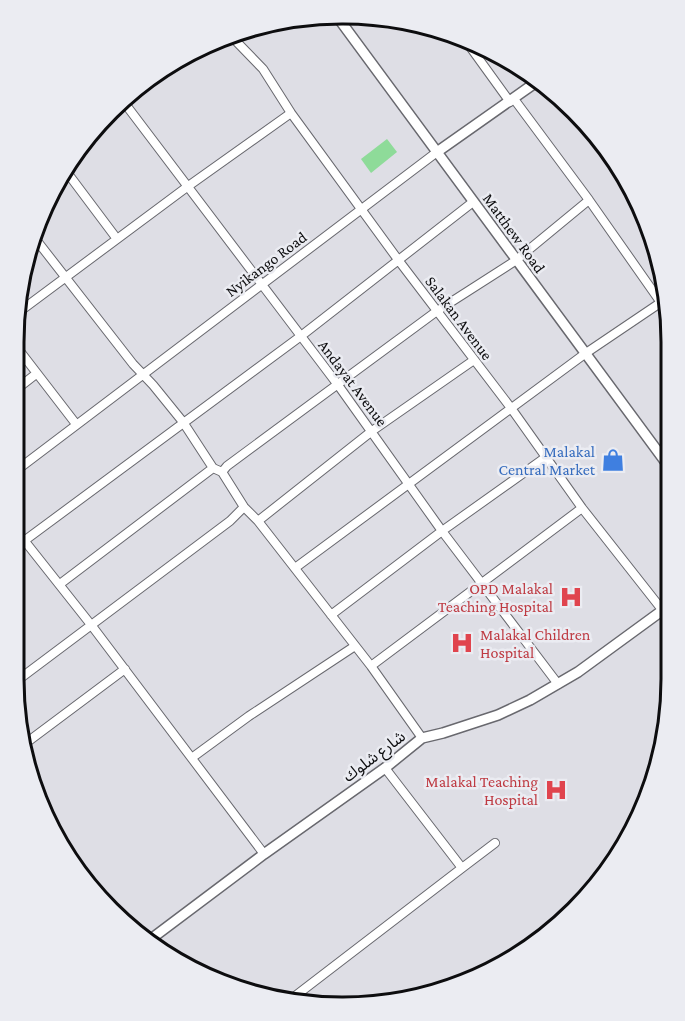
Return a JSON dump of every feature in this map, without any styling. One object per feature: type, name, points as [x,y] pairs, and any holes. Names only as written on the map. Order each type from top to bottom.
[{"type":"street","name":"Matthew Road","points":[[343,24],[515,261],[661,456]]},
{"type":"street","name":"Salakan Avenue","points":[[237,42],[263,69],[291,113],[361,210],[511,408],[582,508],[661,605]]},
{"type":"street","points":[[475,53],[589,200],[657,296]]},
{"type":"street","name":"Nyikango Road","points":[[24,465],[437,152],[531,86]]},
{"type":"street","name":"Andayat Avenue","points":[[128,107],[372,431],[442,531],[558,684]]},
{"type":"street","points":[[26,307],[291,113]]},
{"type":"street","points":[[71,177],[117,239]]},
{"type":"street","points":[[222,472],[436,311],[515,261],[589,200]]},
{"type":"street","points":[[264,854],[193,757],[60,584],[24,541],[301,336],[473,202]]},
{"type":"street","points":[[40,244],[183,422],[213,468],[222,472],[244,507],[258,521],[371,666],[422,738]]},
{"type":"street","points":[[295,568],[586,353],[659,307]]},
{"type":"street","points":[[24,357],[76,424]]},
{"type":"street","points":[[258,521],[372,431],[474,360]]},
{"type":"street","points":[[24,383],[36,374]]},
{"type":"street","points":[[331,615],[442,531],[546,457]]},
{"type":"street","points":[[60,584],[213,468]]},
{"type":"street","points":[[24,676],[92,626],[244,507]]},
{"type":"street","points":[[371,666],[582,508]]},
{"type":"street","name":"شارع شلوك","points":[[156,936],[264,854],[385,768],[422,738],[498,715],[558,684],[661,614]]},
{"type":"street","points":[[193,757],[249,716],[355,646]]},
{"type":"street","points":[[30,739],[125,669]]},
{"type":"street","points":[[385,768],[462,868]]},
{"type":"street","points":[[298,994],[495,843]]},
{"type":"green space","points":[[387,139],[397,152],[371,173],[361,159]]},
{"type":"place","name":"Malakal Central Market","points":[[613,460]]},
{"type":"place","name":"OPD Malakal Teaching Hospital","points":[[571,597]]},
{"type":"place","name":"Malakal Children Hospital","points":[[462,643]]},
{"type":"place","name":"Malakal Teaching Hospital","points":[[556,790]]}]
